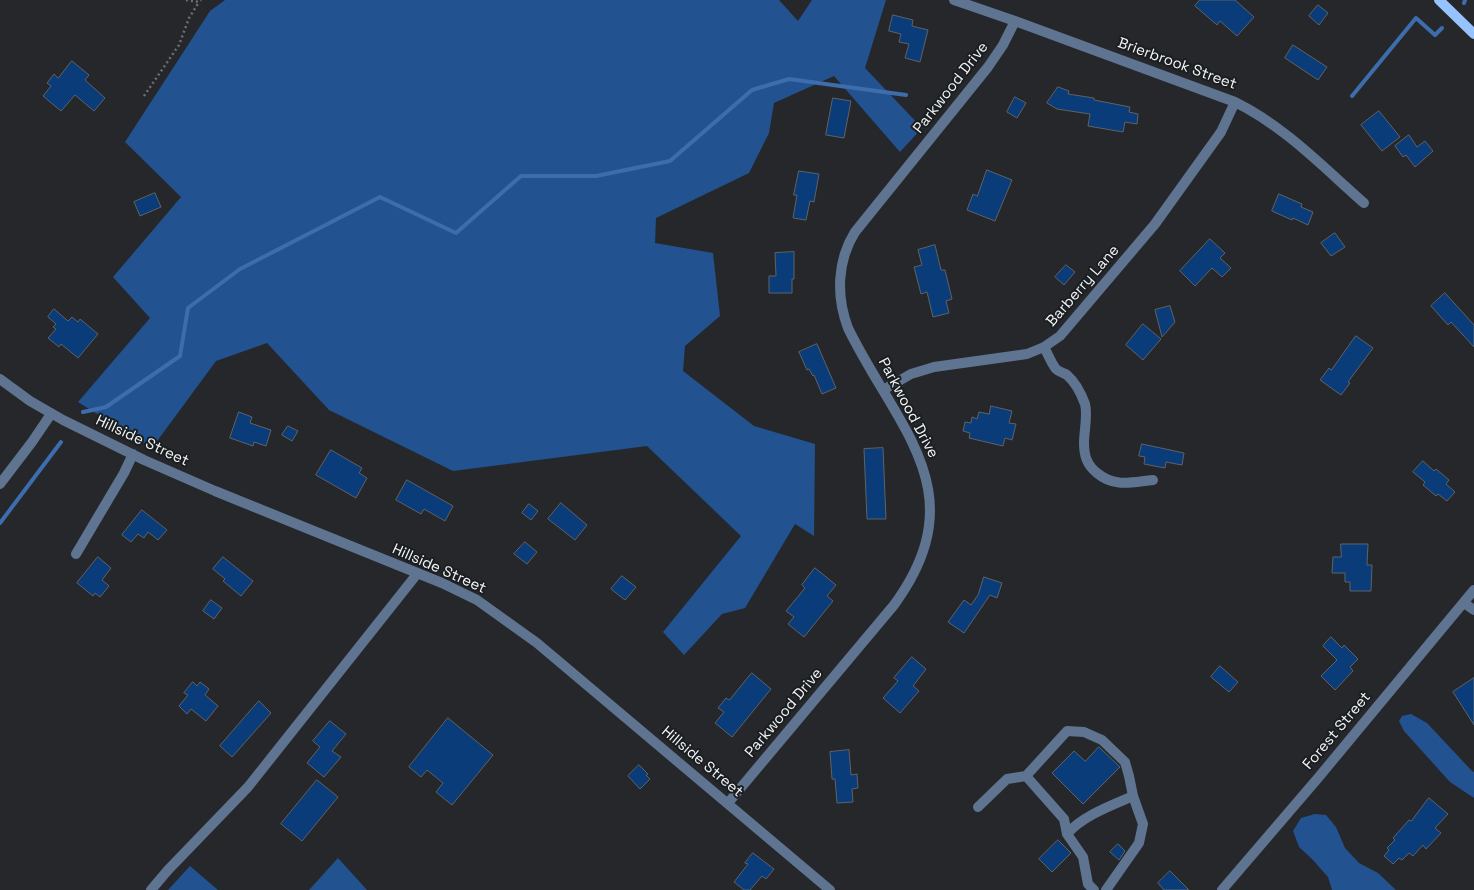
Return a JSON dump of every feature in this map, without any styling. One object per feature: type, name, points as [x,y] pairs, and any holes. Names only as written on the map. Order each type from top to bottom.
[{"type":"main road","points":[[1439,0],[1474,34]]},
{"type":"street","name":"Brierbrook Street","points":[[954,0],[1235,102],[1258,114],[1279,128],[1364,203]]},
{"type":"street","name":"Parkwood Drive","points":[[728,804],[894,605],[912,579],[924,553],[928,539],[930,515],[927,478],[914,444],[853,338],[844,319],[840,296],[842,262],[849,241],[862,221],[996,56],[1015,21]]},
{"type":"street","name":"Barberry Lane","points":[[883,390],[922,370],[949,364],[1017,356],[1044,348],[1060,336],[1155,224],[1215,142],[1227,122],[1235,102]]},
{"type":"street","points":[[1044,348],[1057,369],[1066,374],[1080,392],[1083,399],[1085,405],[1085,458],[1090,466],[1106,480],[1114,482],[1128,483],[1153,480]]},
{"type":"street","name":"Hillside Street","points":[[0,379],[51,414],[133,454],[215,491],[453,588],[477,600],[537,643],[830,890]]},
{"type":"street","points":[[0,484],[51,414]]},
{"type":"street","points":[[76,554],[124,473],[133,454]]},
{"type":"street","points":[[151,890],[168,870],[248,787],[417,574]]},
{"type":"street","name":"Forest Street","points":[[1222,890],[1318,778],[1474,590]]},
{"type":"street","points":[[1464,603],[1474,610]]},
{"type":"street","points":[[978,807],[1007,779],[1026,776],[1067,731],[1084,732],[1102,740],[1126,762],[1130,776],[1132,796],[1143,824],[1138,843],[1106,890]]},
{"type":"street","points":[[1026,776],[1064,819],[1068,834],[1084,857],[1088,884],[1094,890]]},
{"type":"street","points":[[1068,834],[1074,826],[1107,807],[1132,796]]},
{"type":"path","points":[[144,96],[179,45],[189,18],[200,1],[186,0]]},
{"type":"shaded area","points":[[225,0],[779,0],[798,21],[812,0],[886,0],[865,68],[922,128],[900,152],[834,76],[774,103],[769,133],[749,173],[656,218],[655,243],[713,253],[720,316],[685,346],[683,371],[754,426],[815,444],[814,536],[795,524],[745,608],[722,614],[684,655],[663,632],[741,536],[647,446],[453,471],[329,410],[267,343],[216,361],[152,448],[78,402],[150,318],[113,277],[181,197],[125,142],[210,11]]},
{"type":"shaded area","points":[[1411,714],[1427,723],[1474,772],[1474,798],[1450,782],[1404,731],[1399,721],[1402,716]]},
{"type":"shaded area","points":[[1315,814],[1326,815],[1336,827],[1345,848],[1359,863],[1378,873],[1396,890],[1332,890],[1328,877],[1299,847],[1293,831],[1301,818]]},
{"type":"shaded area","points":[[338,858],[367,890],[309,890]]},
{"type":"shaded area","points":[[190,866],[218,890],[168,890]]},
{"type":"building","points":[[1200,0],[1235,0],[1254,17],[1237,36],[1220,21],[1217,25],[1195,6]]},
{"type":"building","points":[[1318,5],[1328,13],[1319,25],[1309,16]]},
{"type":"building","points":[[893,15],[913,20],[912,26],[928,30],[920,62],[905,58],[909,44],[899,42],[901,34],[889,31]]},
{"type":"building","points":[[1293,45],[1327,67],[1318,80],[1285,58]]},
{"type":"building","points":[[72,61],[89,75],[85,80],[105,98],[94,111],[75,95],[61,111],[43,96],[51,86],[47,83],[54,74],[58,78]]},
{"type":"building","points":[[1058,87],[1069,91],[1068,94],[1094,98],[1094,100],[1130,107],[1129,112],[1138,114],[1137,124],[1125,122],[1123,132],[1088,126],[1090,114],[1057,109],[1047,103]]},
{"type":"building","points":[[1015,97],[1026,103],[1017,118],[1007,112]]},
{"type":"building","points":[[833,98],[851,101],[844,138],[826,135]]},
{"type":"building","points":[[1379,111],[1400,137],[1382,151],[1361,125]]},
{"type":"building","points":[[1409,135],[1417,147],[1425,141],[1433,151],[1415,167],[1406,155],[1403,157],[1395,146]]},
{"type":"building","points":[[987,170],[1012,180],[995,221],[967,210],[973,194],[977,196]]},
{"type":"building","points":[[799,171],[819,174],[814,202],[810,201],[806,220],[793,218],[797,195],[794,195]]},
{"type":"building","points":[[155,193],[161,207],[140,216],[134,202]]},
{"type":"building","points":[[1279,194],[1302,204],[1301,207],[1313,212],[1308,225],[1272,211]]},
{"type":"building","points":[[1335,233],[1345,247],[1331,256],[1321,243]]},
{"type":"building","points":[[1210,239],[1225,253],[1220,258],[1231,268],[1222,277],[1212,268],[1195,286],[1180,271]]},
{"type":"building","points":[[935,245],[941,270],[945,270],[952,299],[946,301],[949,313],[933,317],[927,292],[921,294],[914,267],[922,265],[918,250]]},
{"type":"building","points":[[794,252],[794,279],[792,279],[792,293],[769,293],[769,276],[776,276],[775,253]]},
{"type":"building","points":[[1066,265],[1075,272],[1064,285],[1055,277]]},
{"type":"building","points":[[1445,293],[1474,325],[1474,347],[1451,322],[1448,325],[1431,306]]},
{"type":"building","points":[[1170,306],[1175,322],[1162,337],[1155,310]]},
{"type":"building","points":[[54,309],[68,321],[72,317],[78,322],[80,319],[98,334],[78,358],[61,344],[59,347],[48,338],[56,329],[53,327],[56,324],[48,317]]},
{"type":"building","points":[[1143,324],[1161,339],[1143,360],[1126,345]]},
{"type":"building","points":[[1356,336],[1373,348],[1348,382],[1350,383],[1341,395],[1320,380],[1329,368],[1331,370]]},
{"type":"building","points":[[817,344],[836,388],[822,394],[814,375],[813,376],[809,369],[807,370],[799,352]]},
{"type":"building","points":[[991,406],[1012,411],[1009,423],[1016,424],[1012,440],[1005,438],[1003,446],[969,438],[970,433],[963,431],[965,422],[971,423],[972,417],[977,419],[979,412],[989,414]]},
{"type":"building","points":[[239,412],[252,417],[250,423],[271,430],[266,446],[254,442],[253,446],[230,438]]},
{"type":"building","points":[[288,426],[298,431],[292,441],[282,435]]},
{"type":"building","points":[[1142,444],[1184,453],[1182,465],[1166,462],[1165,468],[1144,464],[1145,457],[1139,456]]},
{"type":"building","points":[[883,448],[886,519],[867,519],[864,449]]},
{"type":"building","points":[[331,450],[362,468],[359,473],[367,478],[356,498],[316,475]]},
{"type":"building","points":[[1423,461],[1434,471],[1436,469],[1449,480],[1446,484],[1455,492],[1447,501],[1438,494],[1436,496],[1423,485],[1425,482],[1413,472]]},
{"type":"building","points":[[407,480],[453,506],[445,521],[424,509],[421,514],[396,500]]},
{"type":"building","points":[[561,503],[587,525],[575,540],[548,519]]},
{"type":"building","points":[[529,504],[538,511],[531,520],[522,513]]},
{"type":"building","points":[[142,510],[167,530],[158,540],[148,532],[144,538],[138,534],[131,542],[122,535]]},
{"type":"building","points":[[525,542],[537,552],[527,564],[514,554]]},
{"type":"building","points":[[1341,544],[1368,544],[1367,565],[1372,565],[1371,591],[1350,591],[1350,582],[1345,582],[1345,573],[1332,573],[1333,557],[1341,557]]},
{"type":"building","points":[[98,557],[111,568],[102,580],[109,586],[100,597],[95,593],[93,596],[77,583]]},
{"type":"building","points":[[223,557],[253,581],[241,596],[223,581],[225,579],[213,569]]},
{"type":"building","points":[[815,568],[836,585],[827,596],[833,601],[804,637],[788,624],[794,617],[786,611],[805,588],[802,585]]},
{"type":"building","points":[[622,576],[636,587],[625,600],[611,589]]},
{"type":"building","points":[[984,577],[1002,583],[997,598],[990,595],[964,633],[948,622],[964,600],[971,605],[978,595]]},
{"type":"building","points":[[211,600],[222,608],[214,619],[203,611]]},
{"type":"building","points":[[1331,637],[1342,648],[1344,645],[1358,659],[1350,667],[1353,671],[1335,690],[1321,676],[1337,660],[1323,646]]},
{"type":"building","points":[[912,657],[926,669],[913,686],[919,691],[900,713],[883,698],[898,681],[894,678]]},
{"type":"building","points":[[1220,666],[1238,682],[1229,692],[1211,677]]},
{"type":"building","points":[[752,673],[771,689],[732,737],[715,723],[724,712],[718,708],[726,698],[729,700]]},
{"type":"building","points":[[1474,678],[1474,725],[1453,692]]},
{"type":"building","points":[[193,682],[197,686],[200,682],[209,689],[205,695],[218,706],[206,721],[191,709],[187,714],[179,706],[188,695],[184,693]]},
{"type":"building","points":[[259,701],[271,713],[232,757],[220,746]]},
{"type":"building","points":[[448,718],[493,755],[452,805],[436,792],[443,783],[427,770],[421,777],[409,767]]},
{"type":"building","points":[[330,721],[346,734],[332,751],[341,757],[324,777],[307,763],[320,747],[313,741]]},
{"type":"building","points":[[1099,747],[1120,767],[1083,804],[1052,773],[1074,751],[1085,761]]},
{"type":"building","points":[[849,750],[851,775],[857,774],[858,788],[852,789],[853,802],[837,803],[835,779],[832,779],[830,752]]},
{"type":"building","points":[[639,765],[648,774],[646,775],[650,779],[640,789],[628,776]]},
{"type":"building","points":[[317,780],[338,797],[302,841],[281,824]]},
{"type":"building","points":[[1429,798],[1448,814],[1435,828],[1441,833],[1426,849],[1423,845],[1413,856],[1409,853],[1402,860],[1399,858],[1393,864],[1384,856],[1389,850],[1387,848],[1395,840],[1393,838],[1409,820],[1411,821]]},
{"type":"building","points":[[1058,840],[1071,853],[1052,872],[1039,859]]},
{"type":"building","points":[[1118,844],[1125,851],[1119,860],[1110,852]]},
{"type":"building","points":[[753,853],[774,869],[766,879],[762,876],[750,890],[744,890],[734,882],[748,864],[745,863]]},
{"type":"building","points":[[1170,871],[1189,890],[1164,890],[1158,883]]},
{"type":"waterway","points":[[1352,96],[1416,18],[1435,35],[1442,28]]},
{"type":"waterway","points":[[83,412],[106,407],[180,356],[188,308],[240,269],[380,197],[456,233],[521,176],[596,176],[670,161],[752,90],[789,79],[906,95]]},
{"type":"waterway","points":[[0,523],[61,442]]}]
